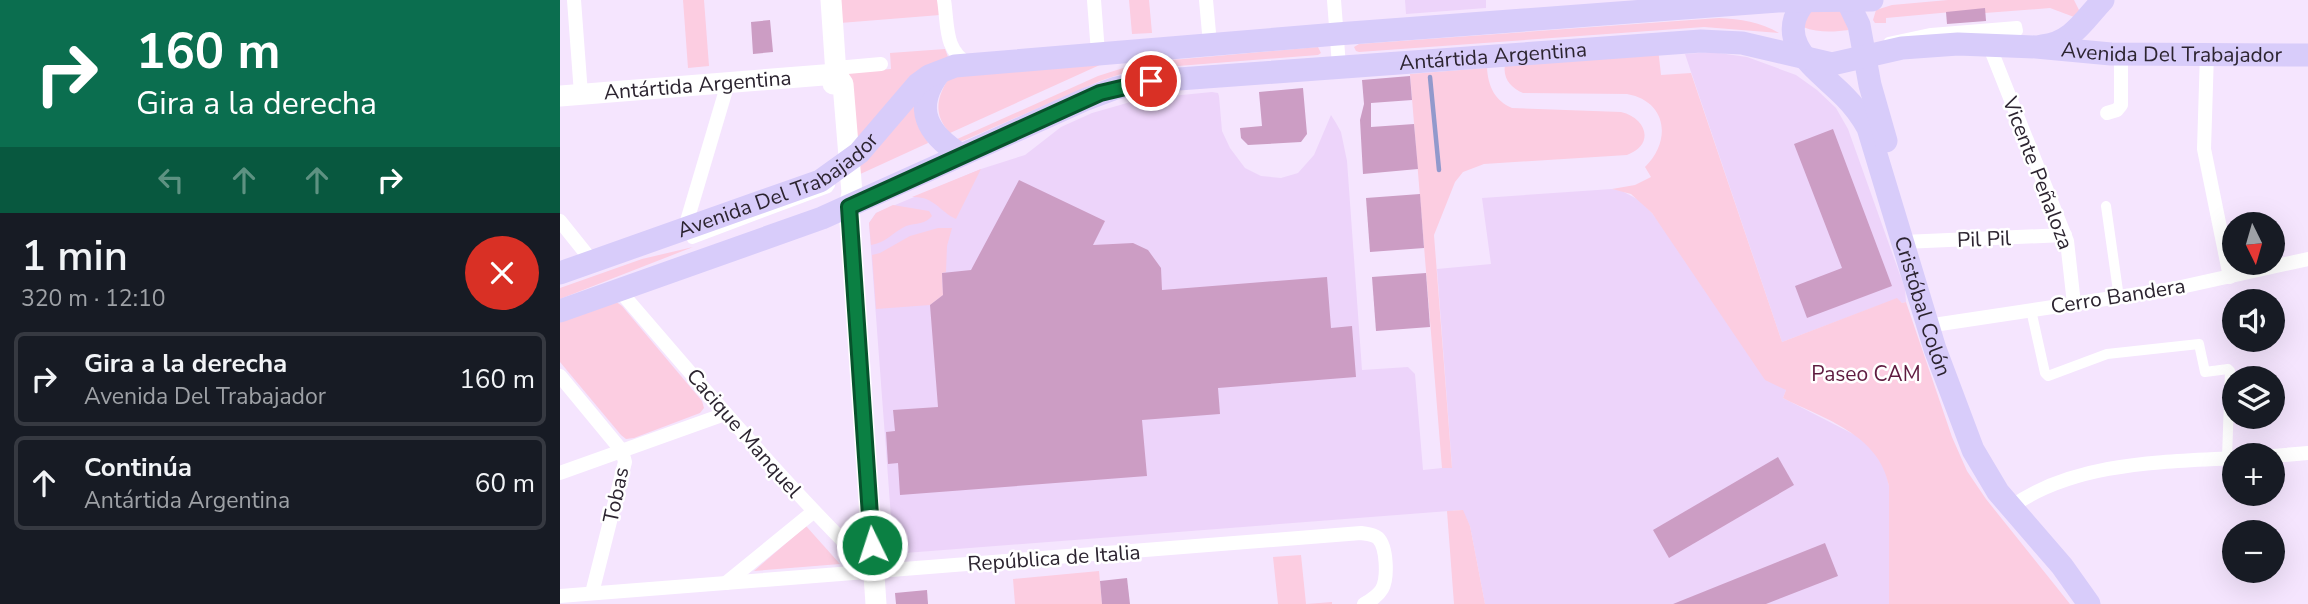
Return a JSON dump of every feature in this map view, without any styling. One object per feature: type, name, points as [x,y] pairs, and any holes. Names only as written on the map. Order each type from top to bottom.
[{"type":"main road","points":[[831,0],[836,71],[843,84],[843,197],[849,207],[876,604]]},
{"type":"main road","name":"Antártida Argentina","points":[[969,64],[1806,0],[1872,0]]},
{"type":"main road","points":[[1804,59],[1796,44],[1794,32],[1798,12],[1806,0]]},
{"type":"main road","name":"Cristóbal Colón","points":[[1848,1],[1859,25],[1866,65],[1909,242],[1933,325],[1989,452],[2016,503],[2090,604]]},
{"type":"main road","points":[[1866,65],[1890,50],[1943,44],[2036,47],[2053,45],[2065,40],[2093,5]]},
{"type":"main road","name":"Antártida Argentina","points":[[961,155],[1116,88],[1168,79],[1701,41],[1742,43],[1804,59],[1866,65]]},
{"type":"main road","name":"Avenida Del Trabajador","points":[[2036,47],[2082,53],[2308,54]]},
{"type":"main road","name":"Cristóbal Colón","points":[[1804,59],[1851,103],[1868,128],[1909,242]]},
{"type":"main road","name":"Avenida Del Trabajador","points":[[560,273],[592,261],[688,235],[820,181],[845,166],[869,144],[908,94],[929,76],[941,70],[969,64]]},
{"type":"main road","points":[[941,70],[928,93],[925,110],[927,119],[936,136],[961,155]]},
{"type":"main road","name":"Antártida Argentina","points":[[560,96],[728,83],[836,71]]},
{"type":"main road","name":"Avenida Del Trabajador","points":[[560,311],[800,227],[961,155]]},
{"type":"main road","name":"Cristóbal Colón","points":[[2016,503],[2085,575],[2104,604]]},
{"type":"street","points":[[574,0],[582,94]]},
{"type":"street","points":[[944,0],[951,48],[956,56],[969,64]]},
{"type":"street","points":[[1094,0],[1098,53]]},
{"type":"street","points":[[1206,0],[1210,44]]},
{"type":"street","points":[[1334,0],[1339,66]]},
{"type":"street","points":[[2017,26],[2018,31],[1889,42],[1925,34],[2017,26]]},
{"type":"street","name":"Vicente Peñaloza","points":[[1989,45],[2065,235],[2070,253],[2074,304]]},
{"type":"street","points":[[2207,53],[2204,149],[2230,277]]},
{"type":"street","points":[[2107,113],[2122,105],[2121,54]]},
{"type":"street","name":"Antártida Argentina","points":[[836,71],[881,64]]},
{"type":"street","points":[[688,235],[728,83]]},
{"type":"street","points":[[826,183],[830,185],[828,188],[688,235],[826,183]]},
{"type":"street","points":[[834,203],[838,205],[836,209],[700,258],[698,252],[834,203]]},
{"type":"street","points":[[2106,206],[2119,298]]},
{"type":"street","points":[[560,221],[592,261]]},
{"type":"street","name":"Pil Pil","points":[[1909,242],[2065,235]]},
{"type":"street","name":"Cerro Bandera","points":[[1933,325],[2119,298],[2308,259]]},
{"type":"street","name":"Cacique Manquel","points":[[620,289],[725,414],[813,512],[874,572]]},
{"type":"street","points":[[2031,310],[2045,373],[2048,376],[2107,354],[2199,344],[2204,371],[2230,371],[2231,443]]},
{"type":"street","name":"Tobas","points":[[560,376],[622,451],[625,470],[592,593]]},
{"type":"street","points":[[560,473],[725,414]]},
{"type":"street","points":[[2285,455],[2308,453]]},
{"type":"street","points":[[2016,503],[2035,492],[2118,466],[2222,459]]},
{"type":"street","points":[[726,583],[813,512]]},
{"type":"street","name":"República de Italia","points":[[560,596],[1361,533],[1376,536],[1380,540],[1385,575],[1382,589],[1364,604]]},
{"type":"shaded area","points":[[1405,0],[1486,0],[1486,8],[1406,14]]},
{"type":"shaded area","points":[[1712,52],[1747,57],[1796,75],[1836,108],[1848,129],[1905,289],[1906,302],[1902,303],[1896,299],[1782,342],[1685,54]]},
{"type":"shaded area","points":[[1218,93],[1219,96],[1222,131],[1230,148],[1245,168],[1261,176],[1281,178],[1298,173],[1314,155],[1331,115],[1336,123],[1341,132],[1347,161],[1362,370],[1408,367],[1415,374],[1423,470],[1452,467],[1437,269],[1491,264],[1482,198],[1612,189],[1622,191],[1639,200],[1652,213],[1786,390],[1783,398],[1859,437],[1879,457],[1889,486],[1889,604],[1485,604],[1470,526],[1462,510],[905,553],[893,544],[869,223],[876,213],[981,169],[1025,155],[1061,127],[1092,113],[1141,99]]},
{"type":"green space","points":[[683,0],[704,0],[709,66],[688,68]]},
{"type":"green space","points":[[838,0],[938,0],[940,15],[840,23]]},
{"type":"green space","points":[[1129,0],[1149,0],[1152,33],[1132,34]]},
{"type":"green space","points":[[1948,0],[2074,0],[2080,12],[2074,17],[2050,8],[1985,13],[1984,9],[1886,18],[1886,23],[1875,23],[1873,20],[1876,10],[1892,5]]},
{"type":"green space","points":[[1808,10],[1842,11],[1849,30],[1826,31],[1803,27]]},
{"type":"green space","points":[[1719,18],[1750,22],[1779,33],[1704,27],[1359,52],[1354,47],[1359,44]]},
{"type":"green space","points":[[1318,47],[1321,53],[1318,55],[1153,68],[1124,73],[965,140],[955,140],[1098,76],[1139,63]]},
{"type":"green space","name":"Paseo CAM","points":[[1658,48],[1661,75],[1691,73],[1782,342],[1897,298],[1902,303],[1906,302],[1952,437],[1967,471],[1986,499],[2070,604],[1889,604],[1889,486],[1874,453],[1848,430],[1783,398],[1786,390],[1765,380],[1652,213],[1631,194],[1612,189],[1635,185],[1651,177],[1645,167],[1654,157],[1662,134],[1657,113],[1640,98],[1627,94],[1523,93],[1511,85],[1505,72],[1506,62]]},
{"type":"green space","points":[[945,49],[948,57],[857,145],[844,73],[891,69],[890,53]]},
{"type":"green space","points":[[1124,54],[950,133],[941,119],[938,104],[951,75]]},
{"type":"green space","points":[[1487,68],[1494,92],[1512,108],[1621,112],[1637,120],[1642,126],[1644,139],[1636,151],[1627,155],[1484,164],[1463,172],[1455,182],[1434,235],[1452,468],[1442,468],[1410,74]]},
{"type":"green space","points":[[911,104],[915,106],[928,143],[856,176],[851,170]]},
{"type":"green space","points":[[981,169],[956,219],[931,201],[912,197]]},
{"type":"green space","points":[[893,205],[929,211],[932,216],[924,222],[906,226],[881,242],[871,245],[869,223],[876,213]]},
{"type":"green space","points":[[938,228],[952,228],[947,246],[946,272],[942,273],[943,295],[930,305],[876,309],[872,255],[910,236]]},
{"type":"green space","points":[[693,247],[560,299],[560,288],[642,259]]},
{"type":"green space","points":[[615,301],[702,401],[704,408],[700,413],[626,439],[560,362],[560,318]]},
{"type":"green space","points":[[1463,510],[1470,526],[1485,604],[1454,604],[1447,511]]},
{"type":"green space","points":[[806,526],[840,564],[754,571]]},
{"type":"green space","points":[[1301,555],[1306,604],[1278,604],[1273,557]]},
{"type":"green space","points":[[1099,571],[1102,604],[1015,604],[1013,579]]},
{"type":"building","points":[[1985,8],[1986,21],[1947,24],[1946,12]]},
{"type":"building","points":[[770,20],[773,52],[753,54],[751,22]]},
{"type":"building","points":[[1410,76],[1412,100],[1371,103],[1371,127],[1414,124],[1418,169],[1363,174],[1360,120],[1364,104],[1362,80]]},
{"type":"building","points":[[1303,88],[1307,134],[1301,142],[1248,145],[1241,138],[1240,128],[1262,126],[1259,92]]},
{"type":"building","points":[[1833,129],[1892,286],[1807,318],[1795,286],[1842,268],[1794,144]]},
{"type":"building","points":[[1019,180],[1105,221],[1093,245],[1133,243],[1148,250],[1161,268],[1162,290],[1327,277],[1331,328],[1352,326],[1356,377],[1218,388],[1220,414],[1142,420],[1147,476],[900,495],[898,463],[888,464],[886,432],[895,431],[893,410],[938,407],[930,305],[943,295],[942,273],[971,270]]},
{"type":"building","points":[[1420,194],[1424,248],[1370,252],[1366,198]]},
{"type":"building","points":[[1426,273],[1430,327],[1376,331],[1372,277]]},
{"type":"building","points":[[1778,457],[1794,485],[1669,558],[1653,530]]},
{"type":"building","points":[[1825,543],[1838,576],[1766,604],[1673,604]]},
{"type":"building","points":[[1127,578],[1130,604],[1102,604],[1100,581]]},
{"type":"building","points":[[927,590],[928,604],[896,604],[895,593]]},
{"type":"waterway","points":[[1430,77],[1439,170]]},
{"type":"route","points":[[872,545],[849,207],[1100,93],[1151,81]]}]
